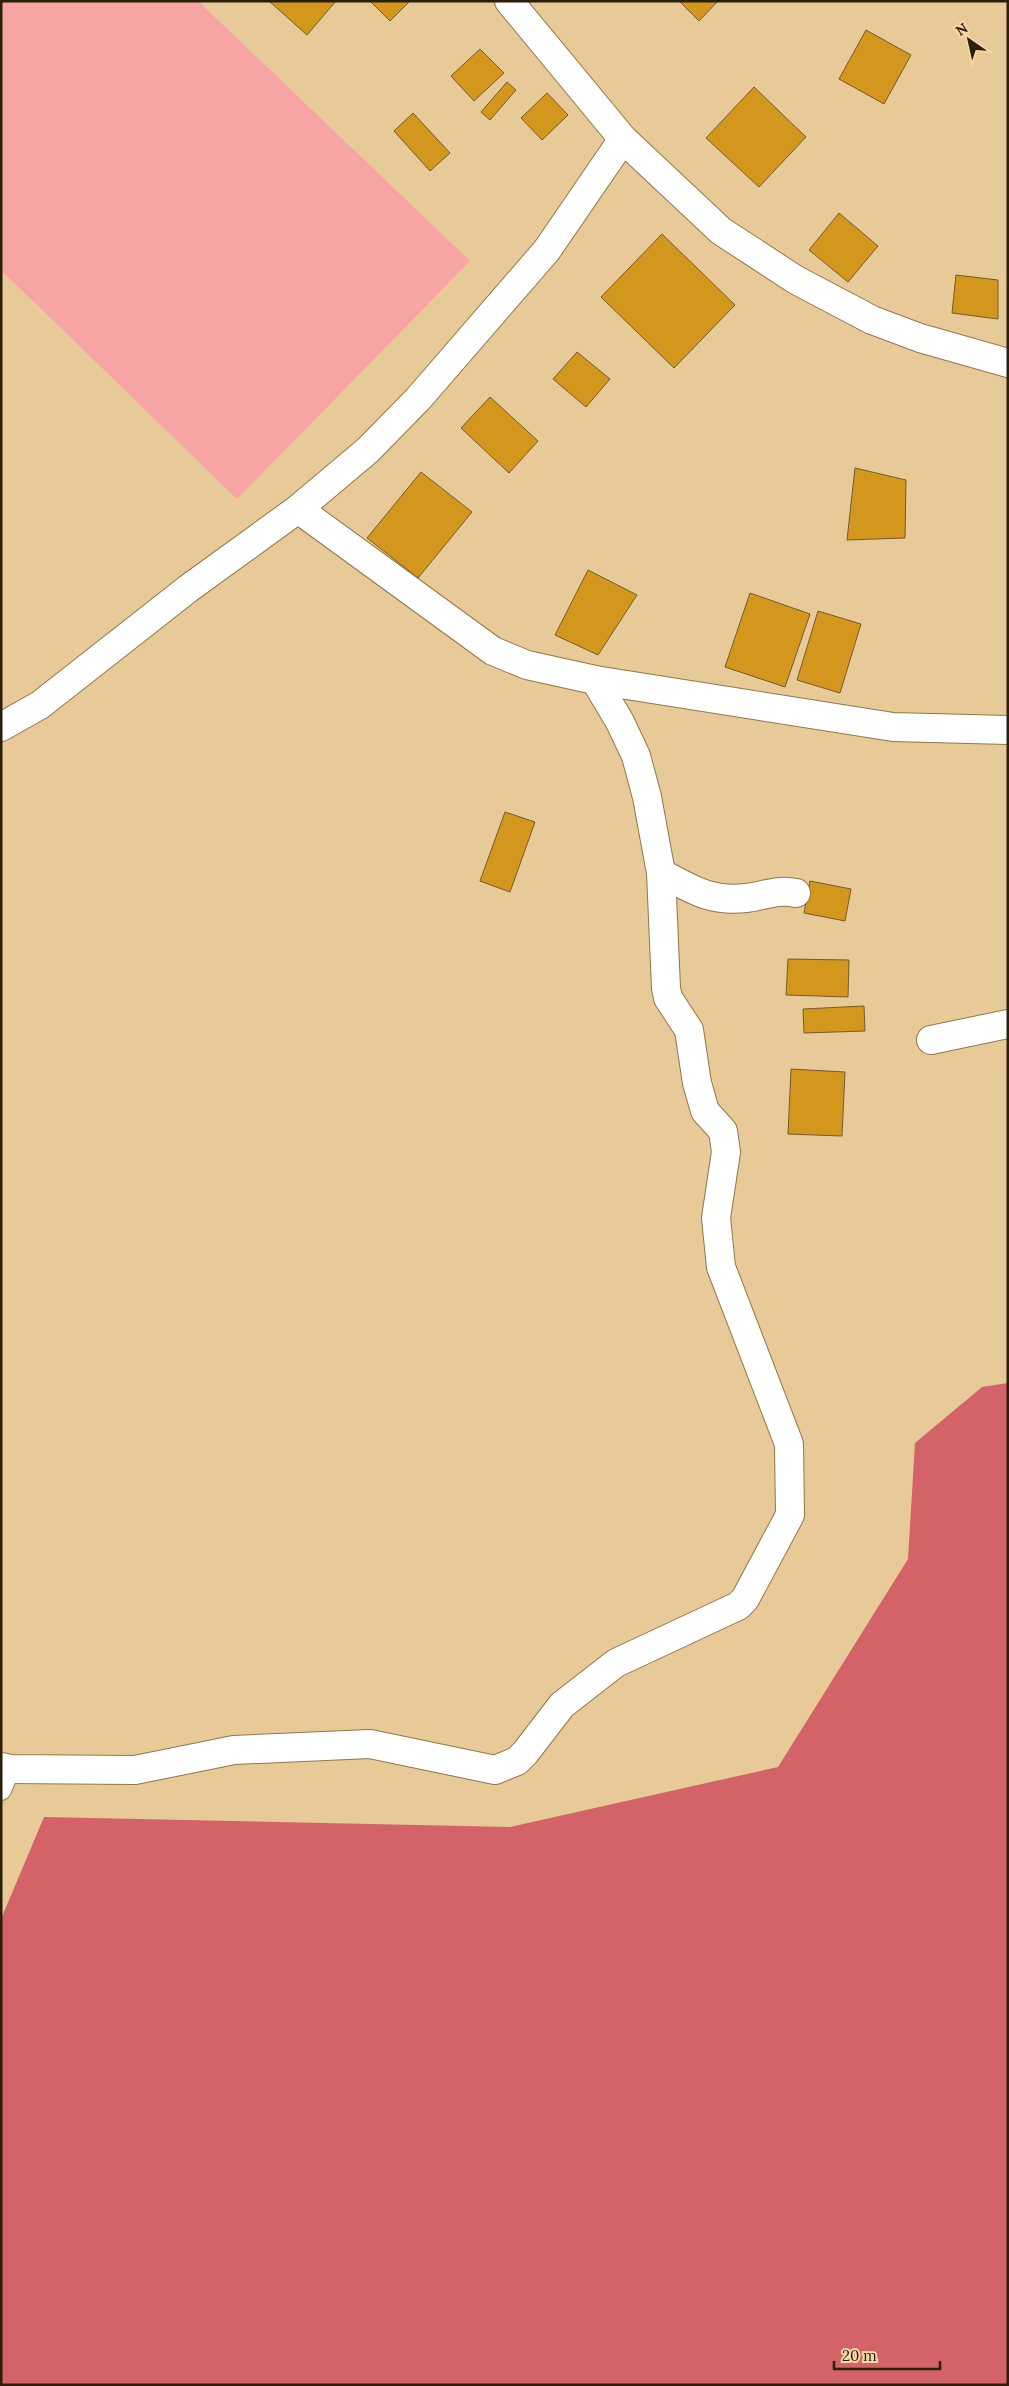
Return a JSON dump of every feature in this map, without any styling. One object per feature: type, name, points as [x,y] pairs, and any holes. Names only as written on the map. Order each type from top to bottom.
[{"type":"street","points":[[509,1],[623,139],[721,231],[796,280],[872,320],[920,338],[1008,363]]},
{"type":"street","points":[[1,727],[40,705],[189,588],[298,509],[368,450],[418,399],[547,250],[623,139]]},
{"type":"street","points":[[298,509],[493,651],[527,665],[595,680],[893,727],[1008,730]]},
{"type":"street","points":[[4,1775],[135,1770],[234,1750],[370,1744],[495,1770],[517,1761],[562,1705],[616,1663],[673,1635],[732,1610],[745,1599],[790,1515],[789,1444],[721,1268],[716,1218],[726,1152],[725,1140],[723,1131],[705,1111],[697,1083],[689,1030],[668,998],[662,935],[661,873],[647,797],[636,756],[620,722],[595,680]]},
{"type":"street","points":[[661,873],[706,896],[746,898],[784,890],[796,892]]},
{"type":"street","points":[[931,1040],[1008,1024]]},
{"type":"shaded area","points":[[1,1],[198,1],[470,261],[237,499],[1,270]]},
{"type":"shaded area","points":[[1008,1383],[1008,2385],[1,2385],[1,1919],[44,1817],[510,1827],[778,1767],[908,1559],[915,1443],[982,1387]]},
{"type":"building","points":[[269,1],[336,1],[307,35]]},
{"type":"building","points":[[370,1],[410,1],[390,21]]},
{"type":"building","points":[[679,1],[718,1],[699,21]]},
{"type":"building","points":[[866,30],[911,55],[884,104],[839,79]]},
{"type":"building","points":[[480,49],[504,73],[474,101],[451,76]]},
{"type":"building","points":[[507,82],[516,90],[490,120],[481,112]]},
{"type":"building","points":[[754,87],[806,137],[759,187],[706,138]]},
{"type":"building","points":[[547,93],[568,115],[542,140],[521,118]]},
{"type":"building","points":[[413,113],[450,153],[430,171],[394,131]]},
{"type":"building","points":[[839,213],[878,246],[848,282],[809,250]]},
{"type":"building","points":[[662,234],[735,305],[674,368],[601,297]]},
{"type":"building","points":[[956,275],[998,280],[998,319],[952,313]]},
{"type":"building","points":[[577,352],[610,379],[586,407],[553,379]]},
{"type":"building","points":[[490,397],[538,441],[509,473],[461,428]]},
{"type":"building","points":[[855,468],[906,480],[905,538],[847,540]]},
{"type":"building","points":[[421,472],[472,512],[418,578],[367,538]]},
{"type":"building","points":[[588,570],[637,595],[598,655],[555,635]]},
{"type":"building","points":[[750,593],[810,614],[785,687],[725,667]]},
{"type":"building","points":[[818,611],[861,624],[840,693],[797,680]]},
{"type":"building","points":[[505,812],[535,822],[510,892],[480,881]]},
{"type":"building","points":[[810,881],[851,889],[845,921],[804,913]]},
{"type":"building","points":[[788,959],[849,960],[848,997],[786,995]]},
{"type":"building","points":[[864,1006],[865,1031],[804,1033],[803,1009]]},
{"type":"building","points":[[791,1069],[845,1072],[842,1136],[788,1134]]}]
